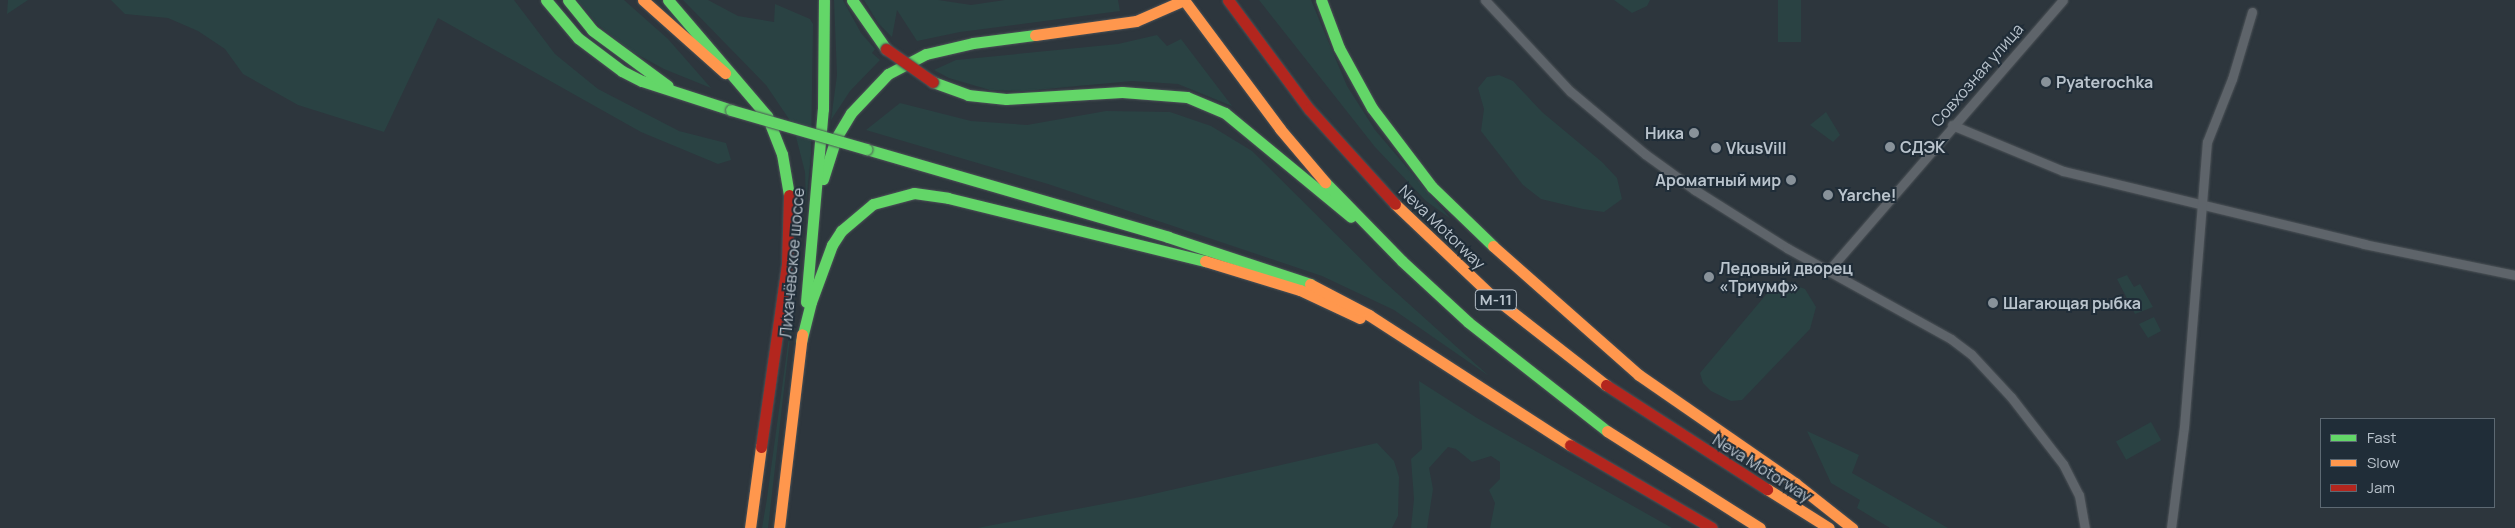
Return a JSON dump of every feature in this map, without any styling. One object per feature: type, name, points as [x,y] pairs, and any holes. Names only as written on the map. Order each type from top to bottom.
[{"type":"main road","points":[[546,0],[578,38],[598,54],[642,81],[730,110],[1279,270],[1346,300],[1604,466],[1712,528]]},
{"type":"main road","points":[[568,0],[592,30],[612,47],[685,96]]},
{"type":"main road","points":[[643,0],[755,100]]},
{"type":"main road","points":[[668,0],[755,100],[776,136],[790,200],[787,264],[770,399],[750,528]]},
{"type":"main road","name":"Лихачёвское шоссе","points":[[779,528],[814,230],[821,136],[824,0]]},
{"type":"main road","points":[[852,0],[866,24],[886,48],[933,82],[986,98],[1022,100],[1149,92],[1167,93],[1204,103],[1245,128],[1375,236]]},
{"type":"main road","points":[[814,230],[822,180],[836,138],[850,113],[888,74],[926,54],[956,46],[1136,21],[1184,0]]},
{"type":"main road","name":"М-11","points":[[1184,0],[1280,129],[1375,236],[1468,322],[1539,380],[1606,430],[1760,528]]},
{"type":"main road","name":"Neva Motorway","points":[[1228,0],[1309,109],[1377,186],[1492,296],[1623,398],[1829,528]]},
{"type":"main road","points":[[1321,0],[1339,48],[1372,108],[1432,187],[1472,228],[1639,375],[1795,483],[1852,528]]},
{"type":"main road","points":[[801,342],[811,302],[832,245],[841,231],[873,204],[914,193],[948,198],[1244,271],[1300,290],[1404,339]]},
{"type":"street","points":[[1485,0],[1570,91],[1646,154],[1749,225],[1951,339],[1971,354],[1991,373],[2051,448],[2079,495],[2085,528]]},
{"type":"street","name":"Совхозная улица","points":[[1829,270],[1952,125],[2063,0]]},
{"type":"street","points":[[2171,528],[2195,315],[2200,204],[2207,142],[2232,78],[2252,12]]},
{"type":"street","points":[[1952,125],[2063,171],[2364,244],[2515,275]]},
{"type":"green space","points":[[8,0],[28,0],[7,14]]},
{"type":"green space","points":[[111,0],[514,0],[555,54],[598,89],[679,131],[726,143],[731,160],[718,164],[641,132],[438,18],[384,132],[298,105],[243,74],[225,49],[198,31],[168,18],[125,14]]},
{"type":"green space","points":[[577,0],[624,0],[668,39],[711,88],[664,69],[629,50],[597,24]]},
{"type":"green space","points":[[683,0],[708,0],[738,16],[774,22],[775,4],[810,19],[813,24],[811,154],[806,204],[805,172],[793,125],[766,85]]},
{"type":"green space","points":[[834,0],[843,0],[861,33],[875,49],[872,53],[880,60],[850,91],[831,120],[837,75]]},
{"type":"green space","points":[[864,0],[938,0],[971,5],[1005,0],[1118,0],[1120,11],[960,32],[917,41],[897,10],[892,37],[878,23]]},
{"type":"green space","points":[[1259,0],[1311,0],[1347,86],[1375,130],[1451,219],[1426,201],[1375,147]]},
{"type":"green space","points":[[1614,0],[1650,0],[1647,6],[1632,13]]},
{"type":"green space","points":[[1778,0],[1801,0],[1801,42],[1778,42]]},
{"type":"green space","points":[[1157,35],[1167,46],[1181,39],[1232,106],[1178,84],[1132,81],[1024,91],[990,90],[949,78],[934,70],[956,60],[1118,44]]},
{"type":"green space","points":[[1499,75],[1513,81],[1542,112],[1602,162],[1617,178],[1622,199],[1604,212],[1541,199],[1523,185],[1481,131],[1484,109],[1478,88],[1487,77]]},
{"type":"green space","points":[[900,103],[971,121],[1027,125],[1106,111],[1170,112],[1211,126],[1252,151],[1379,277],[1489,376],[1394,310],[1322,276],[1048,184],[866,130]]},
{"type":"green space","points":[[1826,112],[1840,135],[1833,142],[1810,125]]},
{"type":"green space","points":[[2127,275],[2134,287],[2140,284],[2153,307],[2135,314],[2117,279]]},
{"type":"green space","points":[[797,277],[768,528],[762,528],[767,498]]},
{"type":"green space","points":[[1789,283],[1805,289],[1816,307],[1810,329],[1742,400],[1731,401],[1711,391],[1703,383],[1700,373],[1775,284]]},
{"type":"green space","points":[[2154,317],[2161,331],[2148,338],[2139,324]]},
{"type":"green space","points":[[1419,381],[1477,418],[1672,528],[1490,528],[1495,503],[1489,490],[1500,479],[1500,462],[1491,456],[1472,462],[1456,449],[1448,447],[1429,468],[1433,489],[1427,528],[1411,528],[1414,499],[1411,459],[1422,449]]},
{"type":"green space","points":[[2151,422],[2161,440],[2126,460],[2116,441]]},
{"type":"green space","points":[[1807,431],[1859,455],[1852,473],[1948,528],[1890,528],[1857,508],[1860,500],[1831,483]]},
{"type":"green space","points":[[1377,443],[1394,461],[1399,477],[1398,516],[1392,528],[977,528],[1140,497]]},
{"type":"traffic: fast","points":[[546,0],[578,38],[622,71],[642,81],[731,110]]},
{"type":"traffic: fast","points":[[568,0],[592,30],[668,86]]},
{"type":"traffic: fast","points":[[668,0],[767,116],[782,154],[789,195]]},
{"type":"traffic: fast","points":[[806,302],[823,109],[824,0]]},
{"type":"traffic: fast","points":[[852,0],[886,49]]},
{"type":"traffic: fast","points":[[1321,0],[1339,48],[1372,108],[1432,187],[1493,246]]},
{"type":"traffic: fast","points":[[823,179],[836,138],[851,113],[888,74],[926,54],[973,43],[1035,35]]},
{"type":"traffic: fast","points":[[933,82],[968,95],[1006,99],[1122,92],[1187,97],[1225,113],[1351,217]]},
{"type":"traffic: fast","points":[[731,110],[866,149]]},
{"type":"traffic: fast","points":[[866,149],[1168,237],[1310,284]]},
{"type":"traffic: fast","points":[[1325,182],[1402,261],[1468,322],[1607,431]]},
{"type":"traffic: fast","points":[[801,342],[811,302],[832,245],[841,231],[873,204],[914,193],[948,198],[1205,261]]},
{"type":"traffic: slow","points":[[643,0],[725,73]]},
{"type":"traffic: slow","points":[[1035,35],[1136,21],[1184,0]]},
{"type":"traffic: slow","points":[[1184,0],[1280,129],[1325,182]]},
{"type":"traffic: slow","points":[[1395,204],[1492,296],[1606,385]]},
{"type":"traffic: slow","points":[[1493,246],[1639,375],[1795,483],[1852,528]]},
{"type":"traffic: slow","points":[[1205,261],[1300,290],[1360,318]]},
{"type":"traffic: slow","points":[[1310,284],[1369,315],[1570,445]]},
{"type":"traffic: slow","points":[[779,528],[802,334]]},
{"type":"traffic: slow","points":[[1607,431],[1760,528]]},
{"type":"traffic: slow","points":[[750,528],[761,447]]},
{"type":"traffic: slow","points":[[1767,489],[1829,528]]},
{"type":"traffic: jam","points":[[1228,0],[1309,109],[1395,204]]},
{"type":"traffic: jam","points":[[886,49],[933,82]]},
{"type":"traffic: jam","points":[[761,447],[787,264],[789,195]]},
{"type":"traffic: jam","points":[[1606,385],[1767,489]]},
{"type":"traffic: jam","points":[[1570,445],[1712,528]]},
{"type":"place","name":"Pyaterochka","points":[[2046,82]]},
{"type":"place","name":"Ника","points":[[1694,133]]},
{"type":"place","name":"СДЭК","points":[[1890,147]]},
{"type":"place","name":"VkusVill","points":[[1716,148]]},
{"type":"place","name":"Ароматный мир","points":[[1791,180]]},
{"type":"place","name":"Yarche!","points":[[1828,195]]},
{"type":"place","name":"Ледовый дворец «Триумф»","points":[[1709,277]]},
{"type":"place","name":"Шагающая рыбка","points":[[1993,303]]}]
